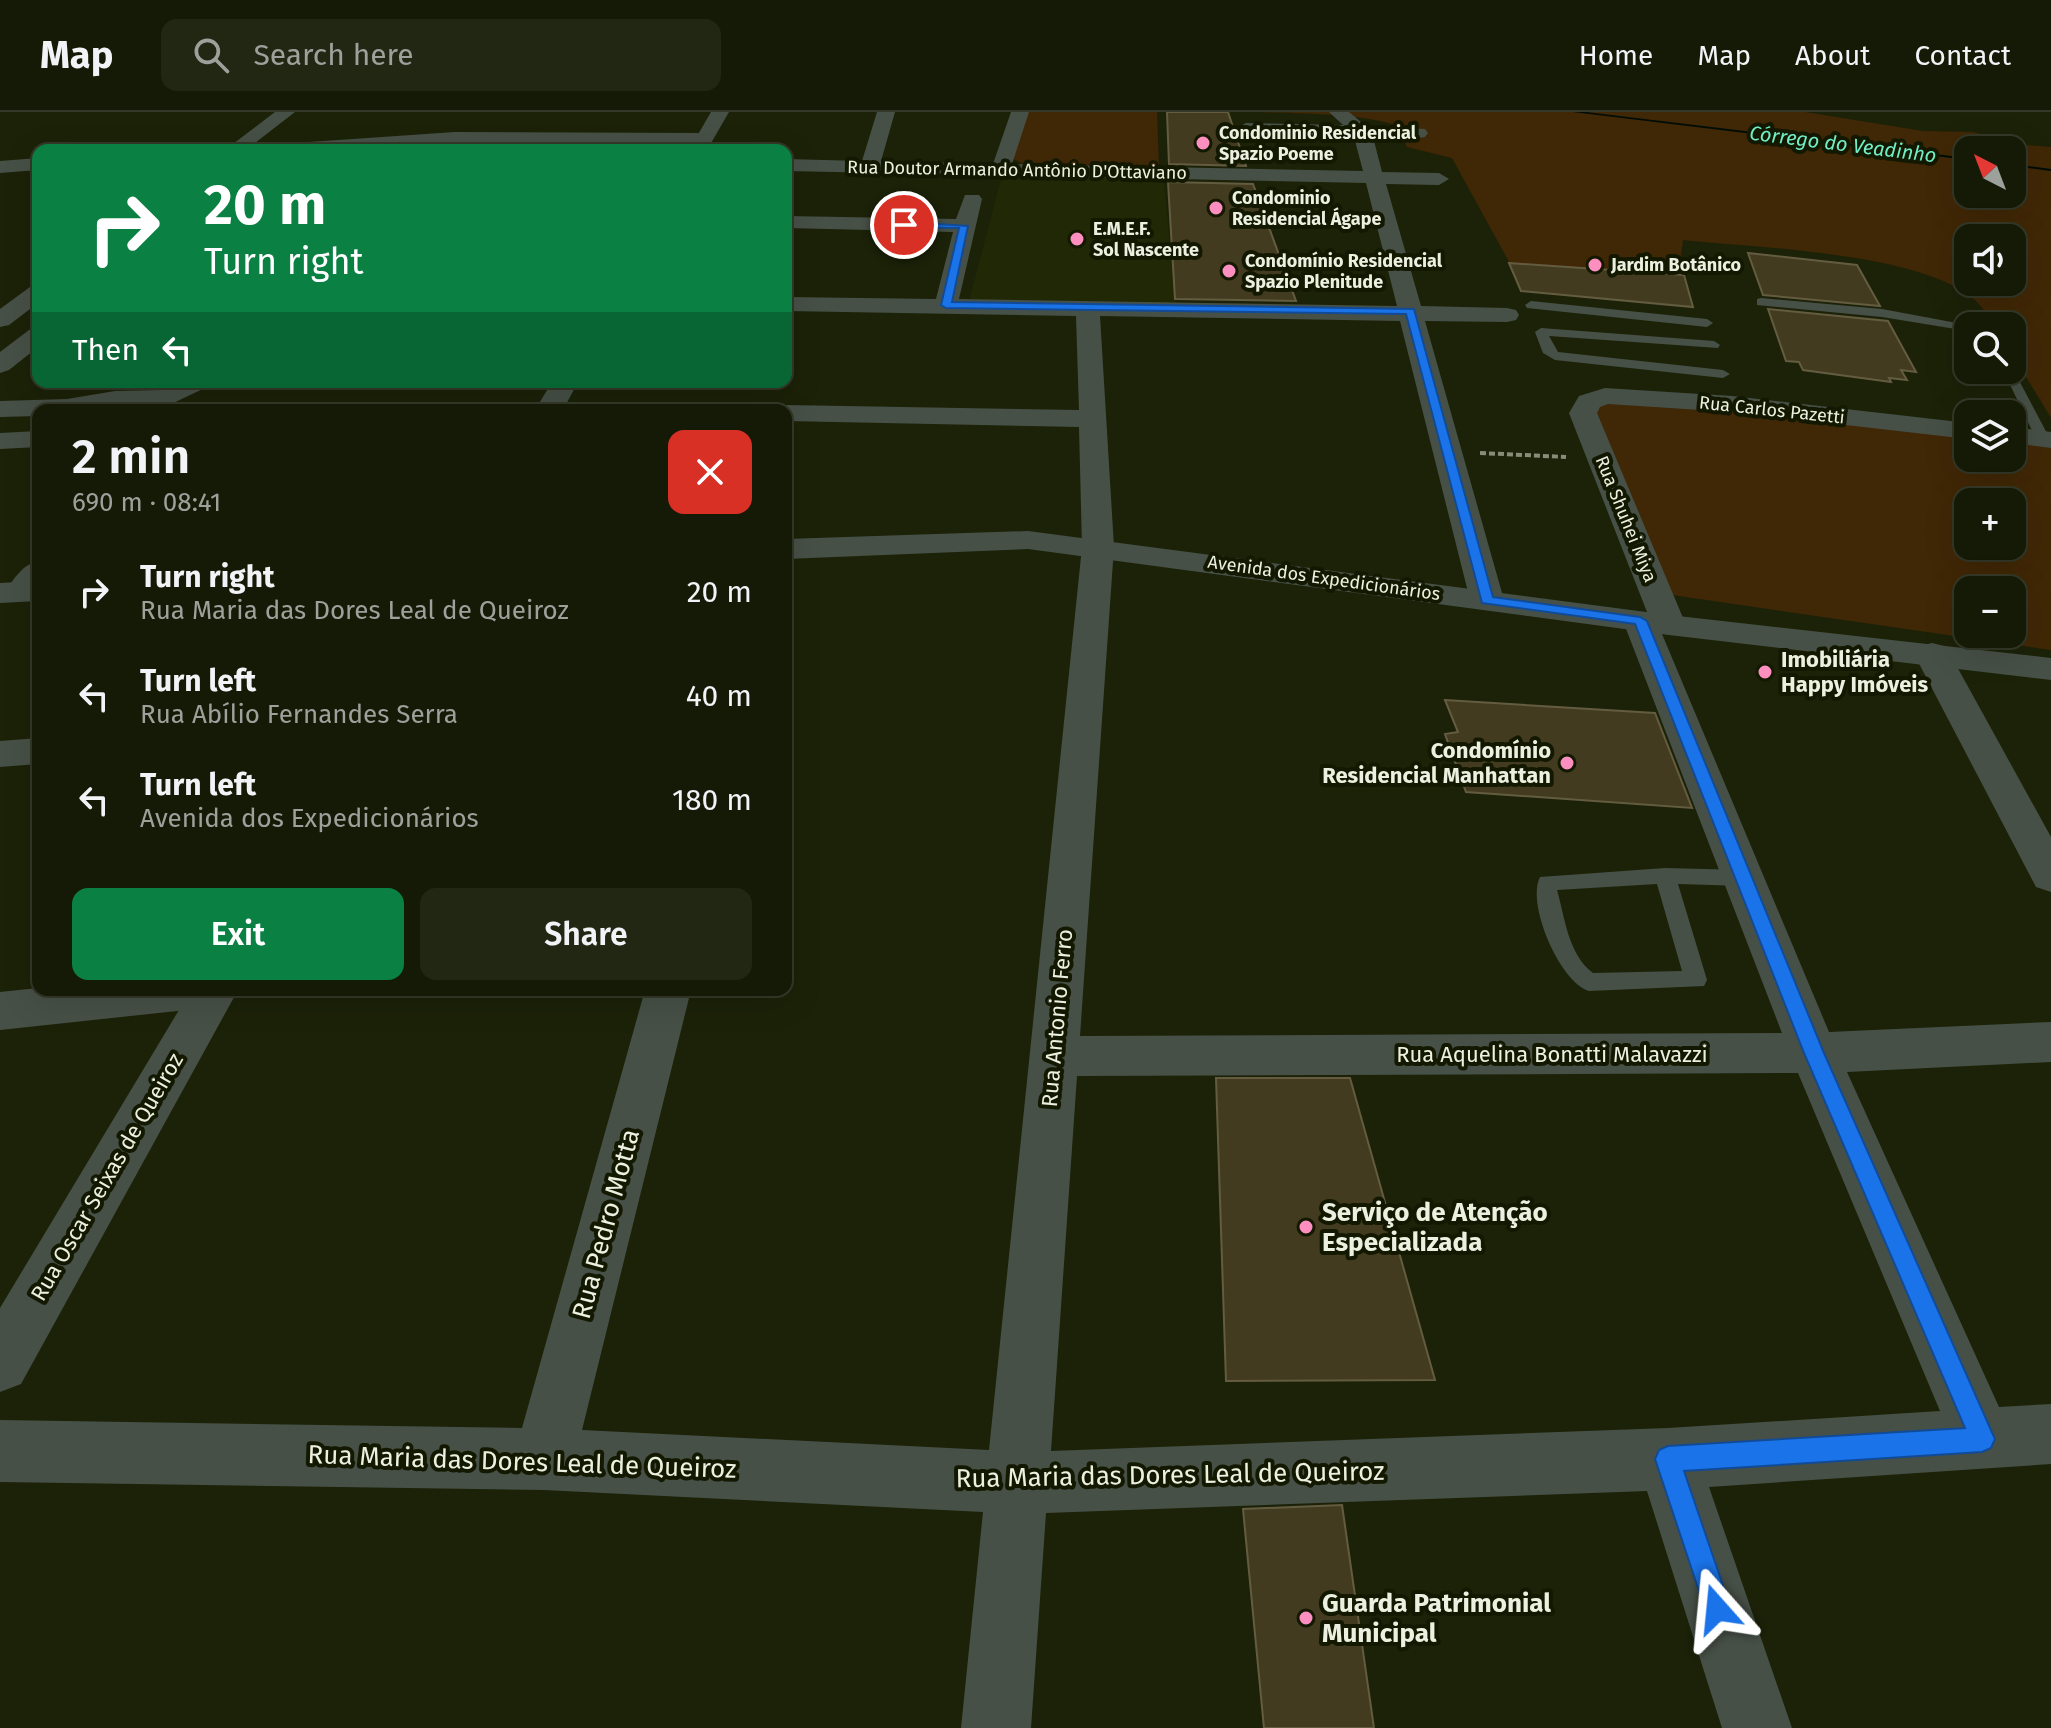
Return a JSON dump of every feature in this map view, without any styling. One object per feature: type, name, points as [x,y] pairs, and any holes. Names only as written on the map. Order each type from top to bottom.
[{"type":"street","points":[[242,144],[286,112]]},
{"type":"street","points":[[702,144],[720,112]]},
{"type":"street","points":[[870,167],[886,112]]},
{"type":"street","points":[[946,305],[964,226],[1020,112]]},
{"type":"street","points":[[1338,112],[1362,132],[1487,600]]},
{"type":"street","points":[[1246,128],[1419,133]]},
{"type":"street","points":[[356,144],[455,138],[666,144]]},
{"type":"street","points":[[0,167],[32,164]]},
{"type":"street","name":"Rua Doutor Armando Antônio D'Ottaviano","points":[[792,165],[1439,179]]},
{"type":"street","points":[[792,222],[964,226]]},
{"type":"street","points":[[0,320],[32,296]]},
{"type":"street","points":[[792,304],[1410,311],[1507,315]]},
{"type":"street","name":"Rua Antonio Ferro","points":[[996,1728],[1098,547],[1088,307]]},
{"type":"street","points":[[0,365],[32,340]]},
{"type":"street","points":[[78,404],[124,391],[163,404],[187,388]]},
{"type":"street","name":"Rua Carlos Pazetti","points":[[1583,413],[1589,402],[1605,396],[1732,404],[1954,429]]},
{"type":"street","points":[[0,409],[32,408]]},
{"type":"street","points":[[792,413],[1093,419]]},
{"type":"street","name":"Rua Shuhei Miya","points":[[1583,413],[1744,878],[1814,1053],[1982,1439]]},
{"type":"street","points":[[2026,437],[2047,439]]},
{"type":"street","points":[[0,441],[32,439]]},
{"type":"street","name":"Avenida dos Expedicionários","points":[[792,549],[1028,540],[1655,623],[2051,669]]},
{"type":"street","points":[[1932,654],[2051,876]]},
{"type":"street","points":[[0,754],[32,751]]},
{"type":"street","points":[[0,1011],[146,996]]},
{"type":"street","name":"Rua Oscar Seixas de Queiroz","points":[[0,1363],[212,996]]},
{"type":"street","name":"Rua Pedro Motta","points":[[544,1459],[666,996]]},
{"type":"street","name":"Rua Aquelina Bonatti Malavazzi","points":[[1053,1056],[1814,1053],[2051,1042]]},
{"type":"street","name":"Rua Maria das Dores Leal de Queiroz","points":[[0,1451],[544,1459],[1018,1483],[1668,1459],[2051,1434]]},
{"type":"street","points":[[1668,1459],[1757,1728]]},
{"type":"lane","points":[[1761,302],[1882,313],[1954,325]]},
{"type":"lane","points":[[1531,305],[1707,323]]},
{"type":"lane","points":[[1714,345],[1541,332],[1549,353],[1555,356],[1723,374]]},
{"type":"lane","points":[[2017,384],[2047,439]]},
{"type":"lane","points":[[1665,876],[1696,980],[1589,982],[1577,975],[1569,962],[1546,889],[1548,883],[1665,876],[1744,878]]},
{"type":"path","points":[[1447,451],[1601,459]]},
{"type":"shaded area","points":[[1024,112],[1157,112],[1159,167],[1024,164],[1013,159]]},
{"type":"shaded area","name":"Jardim Botânico","points":[[1243,112],[1805,112],[1923,131],[1973,132],[1990,136],[1954,136],[1954,208],[2026,208],[2026,145],[2051,147],[2051,418],[2026,377],[2026,312],[1985,312],[1970,296],[2026,296],[2026,224],[1954,224],[1954,287],[1908,269],[1831,254],[1683,240],[1677,287],[1519,280],[1452,158],[1407,147],[1403,139],[1408,130],[1393,124],[1305,113]]},
{"type":"shaded area","name":"E.M.E.F. Sol Nascente","points":[[1163,175],[1176,303],[969,301],[1002,176]]},
{"type":"shaded area","points":[[1610,398],[1954,432],[1954,472],[2026,472],[2026,438],[2051,441],[2051,650],[2026,646],[2026,576],[1954,576],[1954,636],[1672,595],[1593,416],[1596,405]]},
{"type":"building","name":"Condominio Residencial Spazio Poeme","points":[[1167,112],[1228,112],[1246,166],[1169,164]]},
{"type":"building","points":[[1168,182],[1253,184],[1296,301],[1175,299]]},
{"type":"building","points":[[1748,253],[1857,265],[1880,306],[1763,295]]},
{"type":"building","points":[[1509,263],[1684,275],[1693,307],[1521,291]]},
{"type":"building","points":[[1768,309],[1888,321],[1916,372],[1901,370],[1907,380],[1889,378],[1891,382],[1803,370],[1799,362],[1786,361]]},
{"type":"building","name":"Condomínio Residencial Manhattan","points":[[1445,700],[1655,713],[1692,808],[1466,792],[1445,734],[1458,732]]},
{"type":"building","name":"Serviço de Atenção Especializada","points":[[1216,1078],[1350,1078],[1435,1380],[1226,1381]]},
{"type":"building","name":"Guarda Patrimonial Municipal","points":[[1342,1505],[1374,1728],[1264,1728],[1243,1509]]},
{"type":"waterway","name":"Córrego do Veadinho","points":[[1575,112],[1954,157]]},
{"type":"waterway","name":"Córrego do Veadinho","points":[[2026,167],[2051,170]]},
{"type":"place","name":"Condominio Residencial Spazio Poeme","points":[[1203,143]]},
{"type":"place","name":"Condominio Residencial Ágape","points":[[1216,208]]},
{"type":"place","name":"E.M.E.F. Sol Nascente","points":[[1077,239]]},
{"type":"place","name":"Jardim Botânico","points":[[1595,265]]},
{"type":"place","name":"Condomínio Residencial Spazio Plenitude","points":[[1229,271]]},
{"type":"place","name":"Imobiliária Happy Imóveis","points":[[1765,672]]},
{"type":"place","name":"Condomínio Residencial Manhattan","points":[[1567,763]]},
{"type":"place","name":"Serviço de Atenção Especializada","points":[[1306,1227]]},
{"type":"place","name":"Guarda Patrimonial Municipal","points":[[1306,1618]]},
{"type":"route","points":[[904,225],[964,226],[946,305],[1410,311],[1487,600],[1640,621],[1814,1053],[1982,1439],[1668,1459],[1717,1609]]}]
